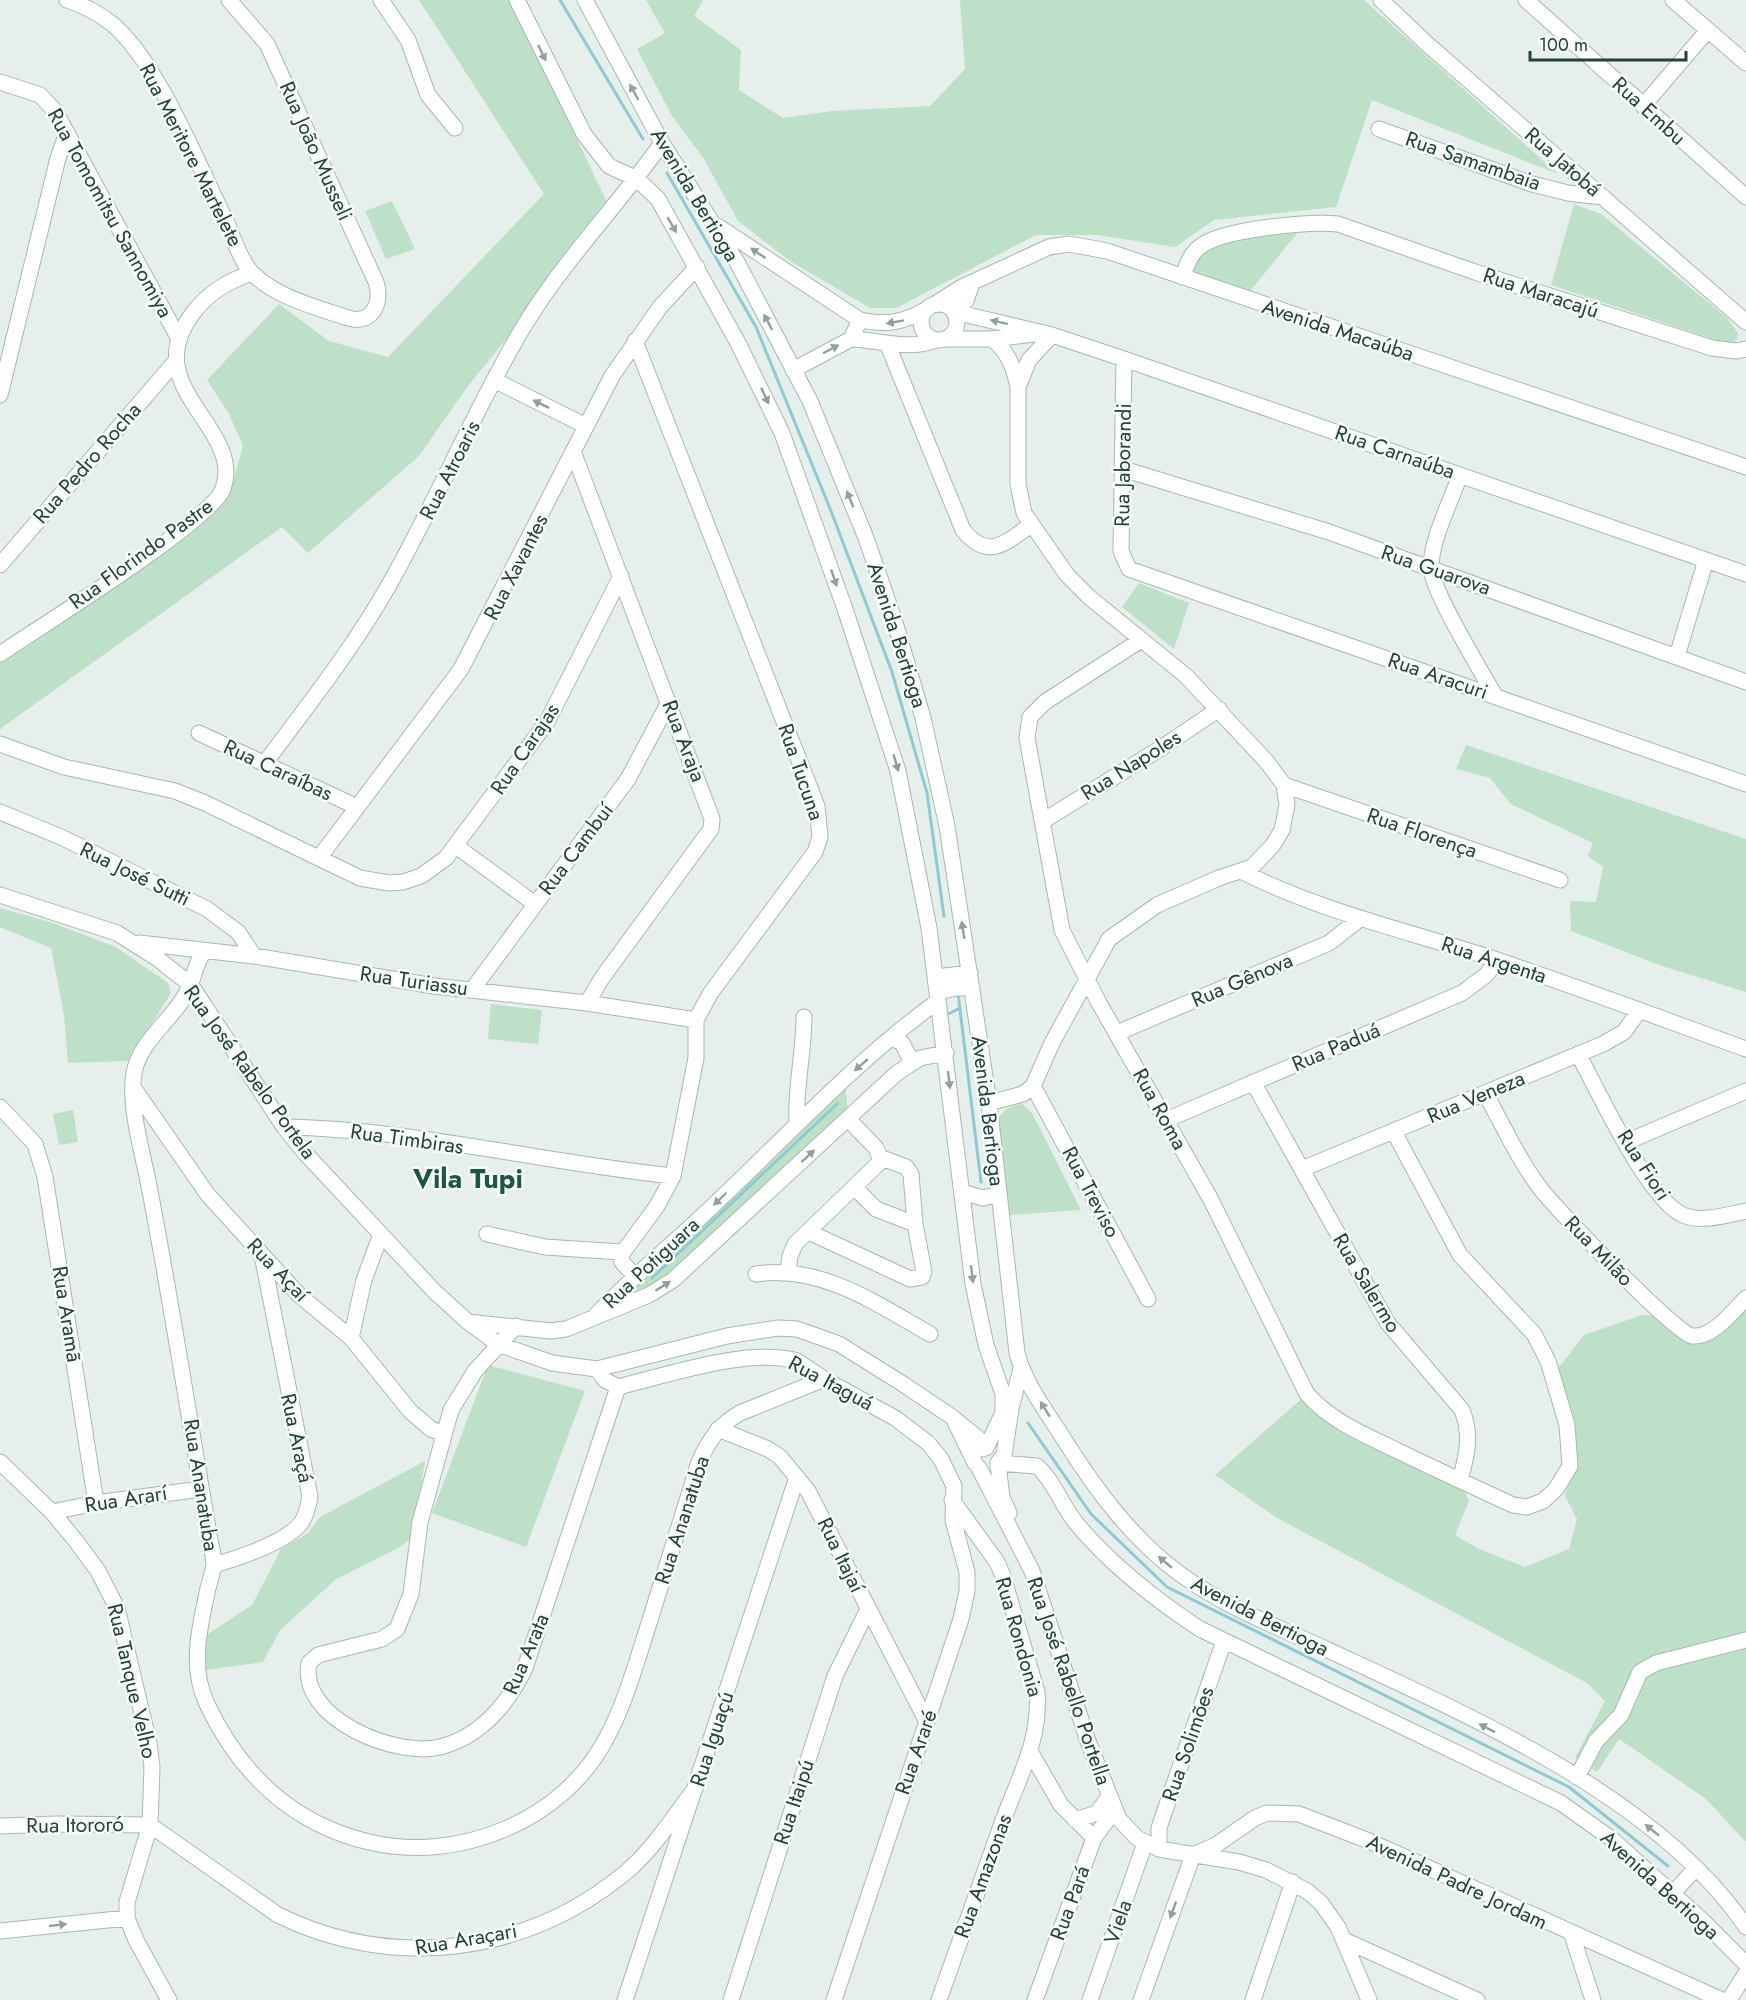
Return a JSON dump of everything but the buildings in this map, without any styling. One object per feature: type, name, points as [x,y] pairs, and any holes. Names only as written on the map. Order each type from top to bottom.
[{"type":"street","name":"Rua Meritore Martelete","points":[[68,0],[93,11],[112,24],[144,62],[166,100],[252,273]]},
{"type":"street","name":"Rua João Musseli","points":[[229,0],[267,44],[376,282],[379,297],[374,312],[364,319],[349,319],[280,293],[252,273]]},
{"type":"street","points":[[381,0],[408,40],[428,95],[455,128]]},
{"type":"street","name":"Avenida Bertioga","points":[[517,0],[584,134],[609,166],[637,179],[657,199],[752,369],[782,434],[884,726],[898,771],[924,900],[936,976],[978,1315],[1000,1382],[1003,1413],[985,1449]]},
{"type":"street","name":"Avenida Bertioga","points":[[585,0],[662,143],[737,262],[810,401],[866,538],[911,676],[938,780],[971,981],[989,1103],[1021,1368],[1088,1477],[1147,1547],[1178,1573],[1234,1607],[1410,1688],[1577,1776],[1639,1820],[1696,1868],[1709,1880],[1746,1927]]},
{"type":"street","name":"Rua Jatobá","points":[[1381,0],[1746,322]]},
{"type":"street","name":"Rua Embu","points":[[1526,0],[1746,197]]},
{"type":"street","points":[[1673,0],[1746,63]]},
{"type":"street","points":[[1643,106],[1708,30]]},
{"type":"street","name":"Rua Tomomitsu Sannomiya","points":[[0,82],[40,95],[55,111],[179,339]]},
{"type":"street","name":"Rua Samambaia","points":[[1379,129],[1532,184],[1568,193],[1603,197]]},
{"type":"street","points":[[0,395],[56,166],[67,133]]},
{"type":"street","name":"Rua Atroaris","points":[[265,763],[334,668],[388,587],[520,333],[548,289],[637,179],[662,143]]},
{"type":"street","points":[[714,224],[860,320],[851,339]]},
{"type":"street","name":"Rua Maracajú","points":[[1182,277],[1191,256],[1201,246],[1216,237],[1305,224],[1338,224],[1475,272],[1712,348],[1736,351],[1746,349]]},
{"type":"street","name":"Avenida Macaúba","points":[[860,320],[886,325],[896,323],[972,283],[1049,247],[1069,244],[1107,251],[1746,466]]},
{"type":"street","name":"Rua Xavantes","points":[[319,858],[461,669],[574,454],[612,376],[660,308],[697,267]]},
{"type":"street","points":[[175,362],[179,339],[186,322],[208,296],[236,278],[252,273]]},
{"type":"street","points":[[954,311],[966,301],[972,283]]},
{"type":"street","points":[[793,370],[851,339],[925,344],[940,339],[956,327],[954,311],[944,304],[931,306],[921,320],[925,332],[940,339],[992,339],[1047,334]]},
{"type":"street","name":"Rua Carnaúba","points":[[954,311],[1047,334],[1124,358],[1746,574]]},
{"type":"street","points":[[1018,387],[1029,360],[1047,334]]},
{"type":"street","points":[[989,1103],[1023,1094],[1033,1086],[1052,1043],[1109,939],[1125,925],[1157,905],[1219,878],[1243,872],[1260,860],[1282,830],[1287,804],[1284,785],[1278,775],[1219,709],[1186,676],[1082,590],[1031,525],[1021,502],[1018,484],[1018,387],[1014,370],[1004,351],[992,339]]},
{"type":"street","name":"Rua Tucuna","points":[[621,1252],[657,1206],[673,1176],[696,1058],[696,1020],[710,994],[805,868],[818,845],[821,823],[817,806],[635,341]]},
{"type":"street","points":[[887,343],[963,530],[970,539],[993,548],[1004,544],[1031,525]]},
{"type":"street","name":"Rua Jaborandi","points":[[1124,358],[1121,551],[1129,569]]},
{"type":"street","name":"Rua Pedro Rocha","points":[[0,564],[175,362]]},
{"type":"street","name":"Rua Florindo Pastre","points":[[0,654],[184,528],[217,499],[225,479],[219,450],[179,377],[175,362]]},
{"type":"street","points":[[496,381],[586,426]]},
{"type":"street","name":"Rua Araja","points":[[574,454],[710,813],[711,829],[602,978],[587,1003]]},
{"type":"street","name":"Rua Guarova","points":[[1123,469],[1329,532],[1746,682]]},
{"type":"street","points":[[1460,475],[1434,550],[1431,569],[1434,582],[1495,696]]},
{"type":"street","points":[[1677,656],[1706,560]]},
{"type":"street","name":"Rua Aracuri","points":[[1129,569],[1495,696],[1625,744],[1746,784]]},
{"type":"street","name":"Rua Carajas","points":[[319,858],[360,878],[389,883],[421,876],[440,863],[456,846],[548,722],[621,576]]},
{"type":"street","name":"Rua Roma","points":[[1141,640],[1045,702],[1030,717],[1029,755],[1062,930],[1086,978],[1210,1198],[1307,1394],[1326,1414],[1340,1422],[1513,1505],[1527,1507],[1543,1501],[1556,1489],[1570,1466],[1567,1425],[1548,1361],[1534,1334],[1460,1254],[1394,1132]]},
{"type":"street","name":"Rua Cambuí","points":[[472,990],[628,779],[669,702]]},
{"type":"street","name":"Rua Napoles","points":[[1043,821],[1158,750],[1219,709]]},
{"type":"street","name":"Rua Caraíbas","points":[[199,733],[357,807]]},
{"type":"street","points":[[0,744],[64,766],[175,791],[319,858]]},
{"type":"street","name":"Rua Florença","points":[[1284,785],[1560,880]]},
{"type":"street","name":"Rua José Sutti","points":[[0,812],[60,837],[207,909],[238,932],[254,956]]},
{"type":"street","points":[[456,846],[535,904]]},
{"type":"street","name":"Rua Argenta","points":[[1243,872],[1266,883],[1361,918],[1498,960],[1746,1049]]},
{"type":"street","name":"Rua José Rabelo Portela","points":[[0,895],[96,925],[133,942],[191,985],[284,1126],[434,1291],[468,1322],[498,1344],[552,1363],[597,1369],[727,1336],[778,1328],[797,1329],[839,1344],[952,1417],[979,1439],[985,1449]]},
{"type":"street","name":"Rua Gênova","points":[[1117,1033],[1329,943],[1361,918]]},
{"type":"street","name":"Rua Turiassu","points":[[133,942],[254,956],[472,990],[587,1003],[696,1020]]},
{"type":"street","name":"Rua Ananatuba","points":[[204,952],[196,964],[191,985],[144,1052],[134,1071],[134,1087],[214,1565],[198,1639],[197,1678],[219,1728],[268,1791],[297,1812],[330,1831],[388,1846],[402,1849],[454,1846],[483,1838],[542,1808],[567,1789],[605,1741],[624,1700],[699,1462],[718,1429],[740,1413],[824,1379]]},
{"type":"street","name":"Rua Paduá","points":[[1166,1120],[1462,993],[1486,975],[1498,960]]},
{"type":"street","points":[[936,976],[971,981]]},
{"type":"street","points":[[938,997],[971,981]]},
{"type":"street","name":"Rua Potiguara","points":[[591,1319],[634,1275],[718,1201],[797,1123],[938,997]]},
{"type":"street","name":"Rua Veneza","points":[[1302,1169],[1578,1054],[1624,1032],[1639,1011]]},
{"type":"street","points":[[797,1123],[796,1095],[804,1041],[804,1017]]},
{"type":"street","points":[[891,1038],[902,1043],[912,1062]]},
{"type":"street","name":"Rua Potiguara","points":[[591,1319],[649,1295],[673,1280],[912,1062],[946,1053]]},
{"type":"street","name":"Rua Fiori","points":[[1578,1054],[1626,1142],[1664,1200],[1684,1216],[1712,1218],[1746,1211]]},
{"type":"street","name":"Rua Salermo","points":[[1253,1082],[1387,1322],[1462,1410],[1469,1440],[1460,1480]]},
{"type":"street","name":"Rua Treviso","points":[[1033,1086],[1148,1299]]},
{"type":"street","name":"Rua Açaí","points":[[134,1087],[208,1195],[299,1295],[351,1338],[411,1412],[431,1429],[444,1434]]},
{"type":"street","points":[[1626,1142],[1746,1091]]},
{"type":"street","name":"Rua Milão","points":[[1485,1093],[1541,1190],[1681,1333],[1690,1336],[1707,1333],[1746,1298]]},
{"type":"street","name":"Rua Aramã","points":[[0,1098],[35,1144],[45,1177],[96,1503]]},
{"type":"street","name":"Rua Aramã","points":[[0,1107],[24,1130]]},
{"type":"street","points":[[809,1232],[916,1280],[922,1277],[924,1272],[915,1224],[910,1170],[882,1158],[848,1119]]},
{"type":"street","name":"Rua Timbiras","points":[[284,1126],[360,1131],[434,1140],[604,1169],[673,1176]]},
{"type":"street","points":[[788,1272],[793,1249],[879,1165],[882,1158]]},
{"type":"street","points":[[855,1188],[876,1209],[915,1224]]},
{"type":"street","points":[[962,1192],[983,1198],[999,1194]]},
{"type":"street","points":[[351,1338],[364,1280],[381,1234]]},
{"type":"street","points":[[487,1234],[545,1247],[621,1252],[622,1262],[634,1275]]},
{"type":"street","name":"Rua Araçá","points":[[214,1565],[234,1559],[289,1534],[307,1513],[310,1497],[272,1316],[262,1255]]},
{"type":"street","points":[[756,1274],[788,1272],[842,1286],[930,1334]]},
{"type":"street","points":[[272,1316],[282,1301],[299,1295]]},
{"type":"street","points":[[468,1322],[551,1331],[566,1329],[591,1319]]},
{"type":"street","name":"Rua Arata","points":[[516,1326],[475,1371],[459,1394],[444,1434],[425,1498],[411,1594],[400,1623],[392,1635],[382,1640],[314,1657],[308,1670],[314,1693],[330,1712],[349,1728],[372,1740],[413,1749],[440,1747],[485,1723],[514,1692],[573,1528],[618,1387]]},
{"type":"street","name":"Rua Itaguá","points":[[618,1387],[767,1356],[797,1361],[824,1379],[896,1418],[928,1443],[941,1459],[954,1486],[952,1500]]},
{"type":"street","points":[[1021,1368],[1011,1409],[1004,1455],[998,1463],[989,1472],[977,1466],[978,1453],[985,1449],[994,1451],[998,1463],[1002,1497],[1025,1546],[1032,1571]]},
{"type":"street","points":[[597,1369],[605,1380],[618,1387]]},
{"type":"street","name":"Rua José Rabello Portella","points":[[952,1417],[1032,1571],[1111,1804],[1127,1828],[1152,1846]]},
{"type":"street","name":"Rua Itajaí","points":[[718,1429],[768,1449],[780,1457],[798,1477],[817,1506],[926,1720]]},
{"type":"street","name":"Rua Tanque Velho","points":[[0,1462],[52,1512],[98,1571],[117,1608],[149,1743],[153,1792],[150,1825],[127,1902],[128,1918]]},
{"type":"street","name":"Avenida Bertioga","points":[[998,1463],[1037,1466],[1046,1476],[1065,1509],[1092,1541],[1182,1617],[1224,1641],[1561,1803],[1613,1840],[1673,1893],[1746,1964]]},
{"type":"street","name":"Rua Iguaçú","points":[[625,2000],[674,1858],[798,1477]]},
{"type":"street","name":"Rua Ararí","points":[[52,1512],[96,1503],[201,1489]]},
{"type":"street","name":"Rua Araré","points":[[834,2000],[961,1618],[967,1591],[967,1572],[953,1520],[952,1500]]},
{"type":"street","name":"Rua Rondonia","points":[[952,1500],[997,1562],[1011,1599],[1037,1692],[1039,1712],[1031,1753]]},
{"type":"street","name":"Rua Itaipú","points":[[731,2000],[836,1676],[849,1642],[868,1609]]},
{"type":"street","points":[[1577,1776],[1596,1741],[1622,1715],[1640,1672],[1656,1663],[1746,1640]]},
{"type":"street","name":"Rua Solimões","points":[[1152,1846],[1158,1838],[1164,1813],[1224,1641]]},
{"type":"street","points":[[1031,1753],[1061,1805],[1094,1838]]},
{"type":"street","name":"Rua Amazonas","points":[[939,2000],[1003,1822],[1031,1753]]},
{"type":"street","name":"Rua Araçari","points":[[150,1825],[278,1915],[333,1937],[397,1949],[451,1946],[509,1935],[544,1922],[601,1891],[626,1872],[648,1849],[695,1789]]},
{"type":"street","points":[[1075,1820],[1097,1813],[1111,1804]]},
{"type":"street","name":"Rua Pará","points":[[1035,2000],[1094,1838],[1111,1804]]},
{"type":"street","name":"Avenida Padre Jordam","points":[[1193,1855],[1216,1845],[1255,1818],[1267,1813],[1299,1814],[1369,1841],[1572,1935],[1722,2000]]},
{"type":"street","name":"Rua Itororó","points":[[0,1826],[150,1825]]},
{"type":"street","points":[[1152,1846],[1239,1862],[1293,1882],[1321,1903],[1344,1940],[1369,2000]]},
{"type":"street","name":"Viela","points":[[1090,2000],[1152,1846]]},
{"type":"street","points":[[648,1849],[661,1848],[674,1858]]},
{"type":"street","points":[[1141,2000],[1193,1855]]},
{"type":"street","points":[[1673,1893],[1696,1868]]},
{"type":"street","points":[[1253,2000],[1293,1882]]},
{"type":"street","points":[[0,1931],[128,1918],[136,1940],[169,2000]]},
{"type":"street","points":[[1572,1935],[1593,2000]]},
{"type":"street","points":[[1344,1940],[1476,2000]]},
{"type":"street","points":[[1730,2000],[1746,1973]]},
{"type":"green space","points":[[419,0],[511,0],[611,211],[468,386],[419,456],[308,553],[282,527],[0,729],[0,653],[217,499],[233,482],[243,446],[229,414],[207,380],[279,304],[329,341],[388,357],[544,194]]},
{"type":"green space","points":[[646,0],[703,0],[694,16],[741,50],[739,90],[783,118],[832,111],[930,106],[965,69],[960,0],[1364,0],[1558,174],[1372,100],[1336,207],[1214,220],[1175,247],[1097,235],[1036,235],[896,308],[870,308],[790,261],[738,221],[704,159],[672,116],[637,49],[665,33]]},
{"type":"green space","points":[[392,201],[415,249],[386,259],[365,211]]},
{"type":"green space","points":[[1574,204],[1601,214],[1726,317],[1738,333],[1736,341],[1727,344],[1551,285]]},
{"type":"green space","points":[[1300,230],[1250,291],[1202,278],[1193,270],[1200,257],[1223,241],[1255,234]]},
{"type":"green space","points":[[1139,583],[1189,603],[1174,649],[1122,607]]},
{"type":"green space","points":[[1466,745],[1746,839],[1746,992],[1662,966],[1571,931],[1570,901],[1596,902],[1603,867],[1588,856],[1593,843],[1511,804],[1490,778],[1456,769]]},
{"type":"green space","points":[[0,908],[53,923],[116,947],[168,983],[171,993],[129,1061],[68,1063],[64,1015],[51,948],[0,927]]},
{"type":"green space","points":[[491,1004],[542,1010],[538,1044],[488,1039]]},
{"type":"green space","points":[[845,1084],[848,1110],[667,1277],[624,1297]]},
{"type":"green space","points":[[1022,1104],[1032,1113],[1081,1210],[1010,1215],[997,1121],[1007,1109]]},
{"type":"green space","points":[[73,1110],[78,1142],[59,1145],[53,1114]]},
{"type":"green space","points":[[1746,1298],[1746,1842],[1706,1799],[1619,1739],[1597,1772],[1575,1758],[1605,1701],[1587,1683],[1277,1518],[1215,1475],[1307,1394],[1320,1417],[1339,1422],[1460,1480],[1469,1501],[1455,1535],[1479,1549],[1525,1567],[1569,1549],[1577,1519],[1565,1496],[1570,1466],[1556,1391],[1559,1367],[1584,1335],[1642,1315],[1662,1315],[1690,1336]]},
{"type":"green space","points":[[488,1365],[585,1391],[526,1547],[432,1513]]},
{"type":"green space","points":[[425,1461],[413,1537],[400,1547],[335,1580],[280,1630],[263,1662],[206,1670],[205,1636],[252,1605],[281,1549],[308,1533],[320,1517]]},
{"type":"waterway","points":[[560,0],[643,139]]},
{"type":"waterway","points":[[667,173],[756,327],[831,511],[892,672],[927,793],[944,916]]},
{"type":"waterway","points":[[958,993],[981,1182]]},
{"type":"waterway","points":[[946,1015],[960,1008]]},
{"type":"waterway","points":[[652,1278],[838,1103]]},
{"type":"waterway","points":[[1028,1423],[1091,1514],[1167,1587],[1569,1787],[1668,1866]]},
{"type":"district","name":"Vila Tupi","points":[[468,1178]]}]
